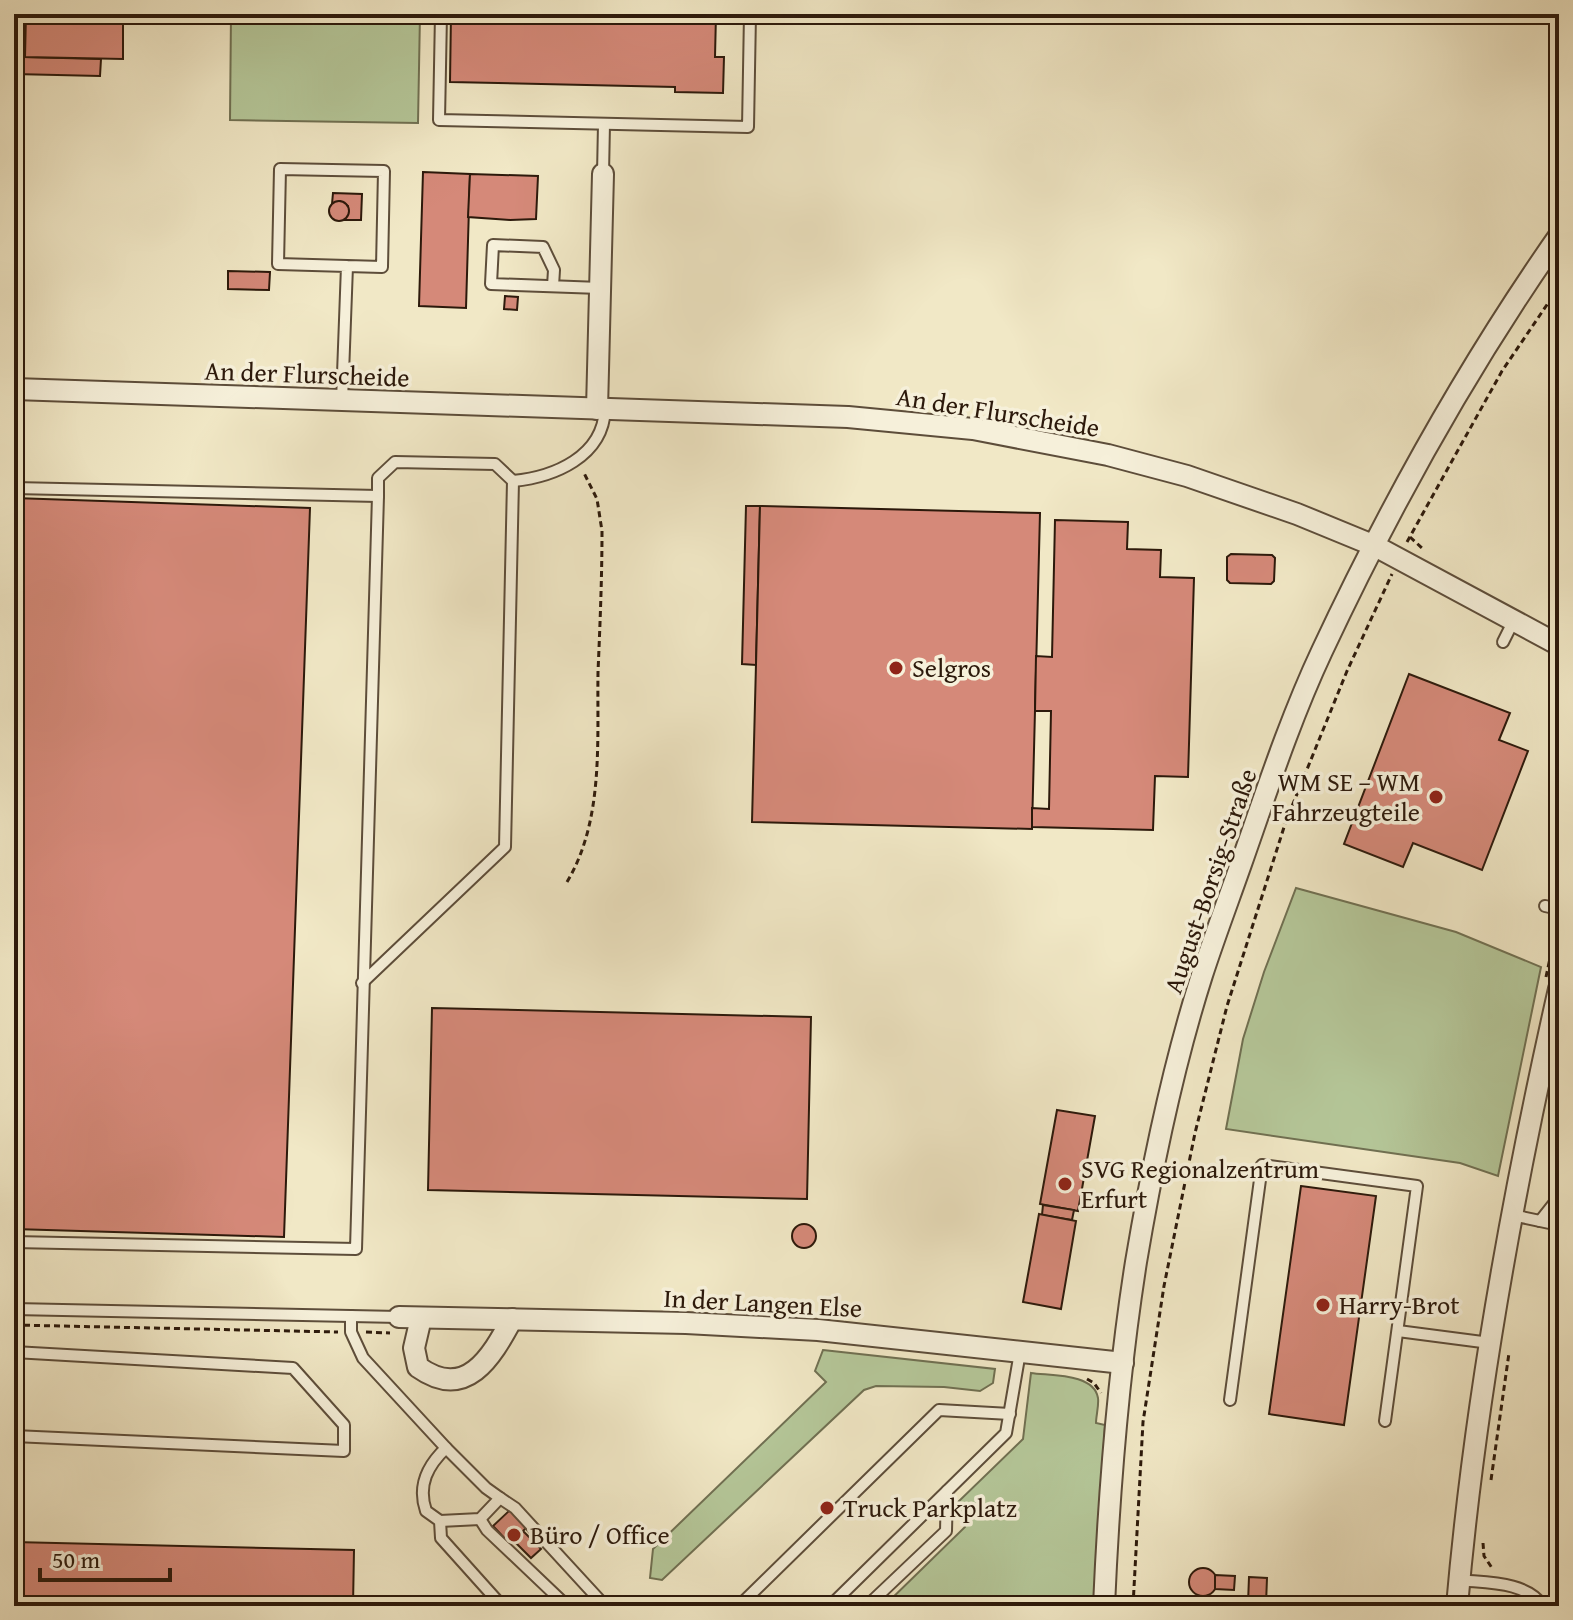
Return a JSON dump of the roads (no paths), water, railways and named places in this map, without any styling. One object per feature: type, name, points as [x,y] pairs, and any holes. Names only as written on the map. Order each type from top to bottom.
[{"type":"street","points":[[601,409],[603,174]]},
{"type":"street","name":"August-Borsig-Straße","points":[[1104,1606],[1109,1500],[1136,1261],[1164,1123],[1201,977],[1263,802],[1321,654],[1375,546],[1455,399],[1559,236]]},
{"type":"street","name":"An der Flurscheide","points":[[14,389],[848,417],[973,429],[1108,455],[1187,476],[1297,514],[1375,546],[1559,645]]},
{"type":"street","points":[[1457,1606],[1478,1414],[1500,1342],[1512,1215],[1555,1027],[1559,989]]},
{"type":"street","name":"In der Langen Else","points":[[399,1317],[419,1325],[512,1319],[818,1330],[1123,1363]]},
{"type":"street","points":[[419,1325],[414,1348],[418,1367],[433,1378],[449,1380],[465,1378],[490,1358],[512,1319]]},
{"type":"lane","points":[[441,14],[439,120],[748,127],[750,14]]},
{"type":"lane","points":[[603,174],[604,124]]},
{"type":"lane","points":[[280,169],[384,171],[382,267],[347,266],[278,264],[280,169]]},
{"type":"lane","points":[[553,286],[554,270],[543,247],[493,245],[491,284],[600,288]]},
{"type":"lane","points":[[342,401],[347,266]]},
{"type":"lane","points":[[513,481],[538,479],[578,461],[598,434],[601,409]]},
{"type":"lane","points":[[14,1242],[356,1249],[362,983],[378,478],[395,462],[495,464],[513,481],[505,847],[362,983]]},
{"type":"lane","points":[[14,488],[378,496]]},
{"type":"lane","points":[[1503,642],[1514,620]]},
{"type":"lane","points":[[1545,906],[1559,909]]},
{"type":"lane","points":[[1230,1400],[1262,1165],[1417,1186],[1385,1421]]},
{"type":"lane","points":[[1540,1221],[1559,1197]]},
{"type":"lane","points":[[1512,1215],[1559,1225]]},
{"type":"lane","points":[[14,1309],[399,1317]]},
{"type":"lane","points":[[351,1316],[351,1332],[363,1358],[486,1488],[515,1508],[605,1606]]},
{"type":"lane","points":[[1398,1331],[1500,1342]]},
{"type":"lane","points":[[14,1352],[293,1368],[344,1425],[344,1451],[14,1436]]},
{"type":"lane","points":[[830,1606],[1006,1433],[1020,1352]]},
{"type":"lane","points":[[739,1606],[939,1410],[1010,1414]]},
{"type":"lane","points":[[446,1448],[431,1462],[423,1484],[426,1511],[440,1521],[480,1519],[500,1498]]},
{"type":"lane","points":[[867,1606],[946,1531],[947,1491]]},
{"type":"lane","points":[[480,1519],[487,1530],[567,1606]]},
{"type":"lane","points":[[440,1521],[441,1538],[502,1606]]},
{"type":"lane","points":[[1459,1580],[1526,1591],[1543,1606]]},
{"type":"place","name":"Selgros","points":[[896,668]]},
{"type":"place","name":"WM SE – WM Fahrzeugteile","points":[[1436,797]]},
{"type":"place","name":"SVG Regionalzentrum Erfurt","points":[[1065,1184]]},
{"type":"place","name":"Harry-Brot","points":[[1323,1305]]},
{"type":"place","name":"Truck Parkplatz","points":[[827,1508]]},
{"type":"place","name":"Büro / Office","points":[[514,1535]]}]
